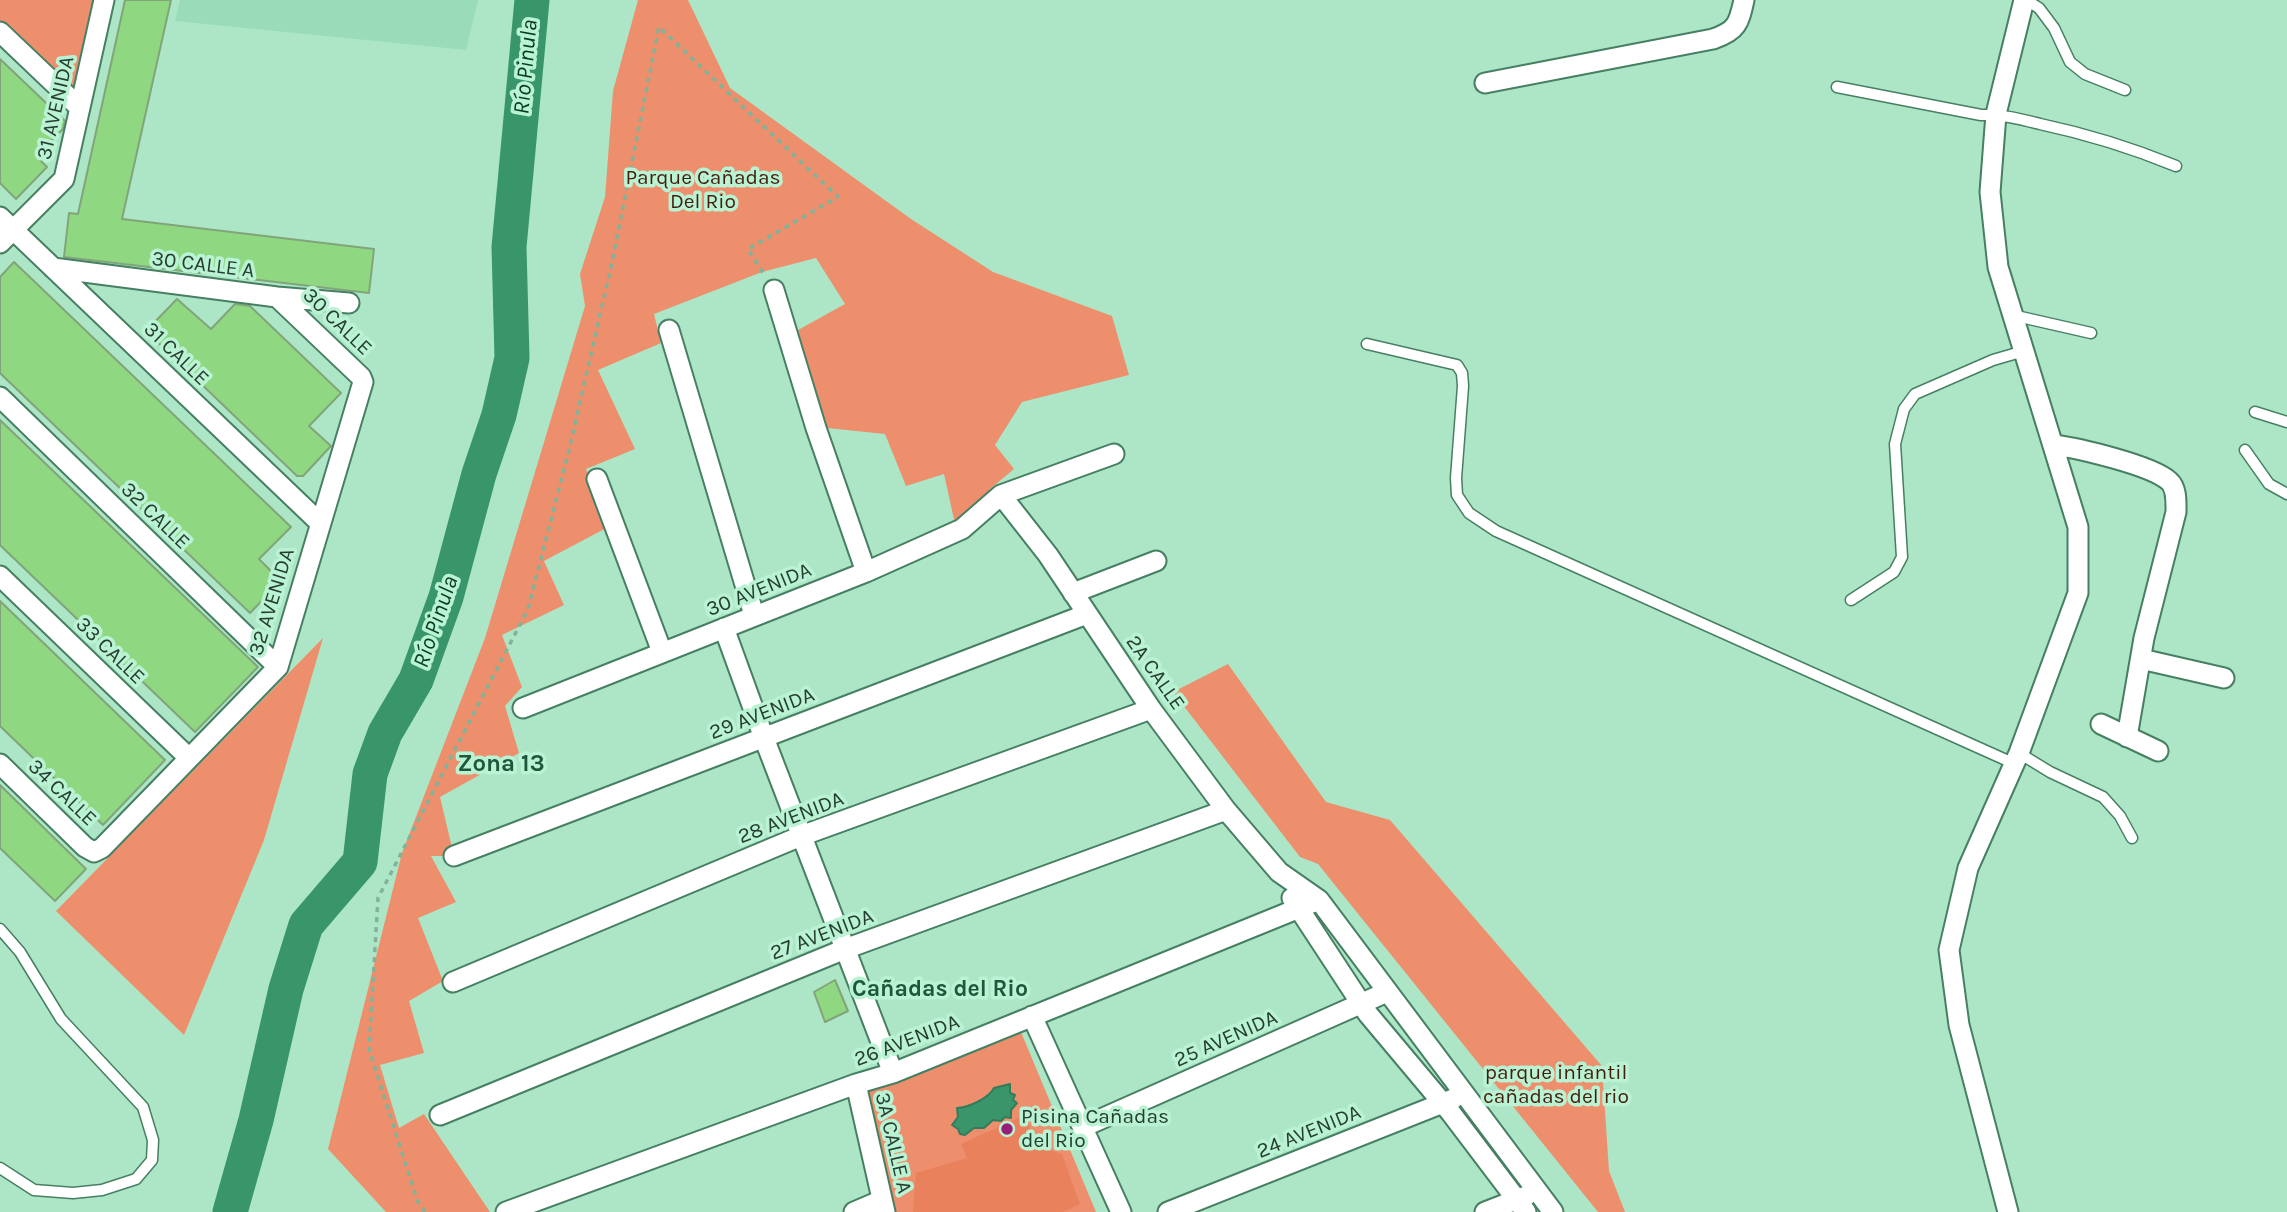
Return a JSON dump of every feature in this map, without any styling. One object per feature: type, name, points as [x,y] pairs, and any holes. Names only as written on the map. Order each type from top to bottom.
[{"type":"street","name":"31 AVENIDA","points":[[4,230],[64,179],[104,0]]},
{"type":"street","points":[[1485,83],[1713,39],[1728,34],[1740,21],[1744,0]]},
{"type":"street","points":[[2008,1212],[1959,1025],[1949,950],[1968,868],[2017,759],[2078,593],[2078,527],[1998,267],[1990,192],[1996,114],[2025,0]]},
{"type":"street","points":[[0,32],[80,108]]},
{"type":"street","name":"31 CALLE","points":[[4,230],[53,268],[320,523]]},
{"type":"street","name":"30 CALLE A","points":[[53,268],[277,297],[349,303]]},
{"type":"street","points":[[774,290],[816,428],[866,572]]},
{"type":"street","name":"30 CALLE","points":[[277,297],[361,377],[363,382]]},
{"type":"street","points":[[669,330],[754,615]]},
{"type":"street","name":"32 AVENIDA","points":[[94,852],[102,848],[278,667],[363,382]]},
{"type":"street","name":"32 CALLE","points":[[0,397],[278,667]]},
{"type":"street","points":[[2053,445],[2077,448],[2154,472],[2171,482],[2176,495],[2176,512],[2141,659],[2127,737]]},
{"type":"street","points":[[1001,495],[1114,454]]},
{"type":"street","points":[[597,479],[662,652]]},
{"type":"street","name":"30 AVENIDA","points":[[523,708],[866,572],[962,529],[1001,495]]},
{"type":"street","name":"2A CALLE","points":[[1001,495],[1048,555],[1151,709],[1226,810],[1279,872],[1319,900],[1553,1212]]},
{"type":"street","points":[[1073,593],[1156,561]]},
{"type":"street","name":"33 CALLE","points":[[0,576],[189,758]]},
{"type":"street","name":"29 AVENIDA","points":[[454,856],[1087,614]]},
{"type":"street","points":[[724,628],[893,1073]]},
{"type":"street","points":[[2141,659],[2224,677]]},
{"type":"street","name":"28 AVENIDA","points":[[453,982],[801,836],[1151,709]]},
{"type":"street","points":[[2101,724],[2158,751]]},
{"type":"street","name":"34 CALLE","points":[[0,764],[85,847],[94,852]]},
{"type":"street","name":"27 AVENIDA","points":[[440,1115],[845,949],[1226,810]]},
{"type":"street","name":"2A CALLE","points":[[1279,872],[1296,908],[1361,1004],[1521,1206]]},
{"type":"street","name":"26 AVENIDA","points":[[506,1212],[856,1084],[893,1073],[1319,900]]},
{"type":"street","name":"25 AVENIDA","points":[[1083,1127],[1387,992]]},
{"type":"street","points":[[1032,1016],[1121,1212]]},
{"type":"street","name":"3A CALLE A","points":[[856,1084],[884,1206]]},
{"type":"street","name":"24 AVENIDA","points":[[1168,1212],[1466,1095]]},
{"type":"street","points":[[1485,1212],[1521,1206],[1536,1191]]},
{"type":"street","points":[[854,1212],[884,1206]]},
{"type":"lane","points":[[2025,0],[2039,8],[2054,28],[2070,62],[2085,74],[2126,90]]},
{"type":"lane","points":[[1837,87],[1981,115],[1996,114],[2072,131],[2137,150],[2176,166]]},
{"type":"lane","points":[[2011,314],[2091,333]]},
{"type":"lane","points":[[1367,345],[1457,365],[1462,373],[1463,386],[1457,495],[1469,513],[1496,531],[2103,797],[2120,816],[2132,838]]},
{"type":"lane","points":[[1851,600],[1894,572],[1902,557],[1895,444],[1904,409],[1915,394],[1993,360],[2024,351]]},
{"type":"lane","points":[[2255,412],[2287,422]]},
{"type":"lane","points":[[2245,450],[2269,484],[2287,494]]},
{"type":"lane","points":[[0,929],[20,952],[61,1019],[143,1107],[153,1140],[152,1160],[135,1179],[102,1190],[34,1190],[0,1168]]},
{"type":"path","points":[[425,1212],[417,1200],[369,1049],[378,898],[528,609],[569,450],[611,267],[659,27],[838,197],[747,249],[774,290]]},
{"type":"shaded area","points":[[180,0],[478,0],[466,50],[175,21]]},
{"type":"shaded area","points":[[1010,1084],[1010,1093],[1015,1095],[1013,1100],[1017,1103],[1011,1110],[1011,1118],[993,1120],[984,1128],[974,1128],[965,1135],[960,1134],[952,1125],[958,1117],[957,1108],[978,1102],[994,1088]]},
{"type":"shaded area","points":[[1025,1115],[1038,1147],[1062,1154],[1080,1204],[1063,1212],[913,1212],[916,1173],[967,1158],[961,1144]]},
{"type":"green space","points":[[0,0],[104,0],[80,108],[0,32]]},
{"type":"green space","name":"Parque Cañadas Del Rio","points":[[638,0],[688,0],[730,88],[911,219],[993,272],[1112,316],[1129,375],[1022,402],[995,445],[1014,469],[990,489],[973,514],[955,524],[944,474],[906,486],[885,434],[818,427],[798,330],[845,304],[816,258],[762,272],[654,314],[661,343],[598,370],[635,449],[586,469],[610,526],[544,561],[564,605],[502,635],[522,687],[505,706],[519,753],[440,797],[454,856],[431,856],[456,902],[418,918],[443,981],[409,1001],[424,1053],[380,1065],[399,1128],[424,1114],[490,1212],[386,1212],[328,1149],[402,853],[485,638],[585,306],[580,274],[605,197],[613,91]]},
{"type":"green space","points":[[323,638],[264,840],[184,1035],[56,911]]},
{"type":"green space","name":"parque infantil cañadas del rio","points":[[1228,664],[1326,802],[1390,820],[1602,1066],[1609,1171],[1625,1212],[1598,1212],[1318,864],[1300,857],[1173,692]]},
{"type":"green space","points":[[1021,1032],[1096,1212],[881,1212],[858,1085]]},
{"type":"building","points":[[125,0],[171,0],[122,219],[374,249],[369,293],[64,257],[69,213],[78,214]]},
{"type":"building","points":[[0,59],[65,121],[63,129],[36,156],[47,167],[16,199],[0,183]]},
{"type":"building","points":[[14,262],[291,527],[259,559],[281,581],[250,613],[0,373],[0,277]]},
{"type":"building","points":[[177,299],[211,329],[235,304],[250,306],[341,393],[309,426],[331,446],[303,476],[297,476],[146,331]]},
{"type":"building","points":[[0,420],[258,667],[195,732],[0,545]]},
{"type":"building","points":[[0,601],[165,760],[103,825],[0,726]]},
{"type":"building","points":[[0,785],[86,869],[55,901],[0,848]]},
{"type":"building","points":[[835,980],[848,1011],[825,1022],[814,992]]},
{"type":"waterway","name":"Río Pinula","points":[[230,1212],[256,1120],[286,989],[306,925],[360,862],[370,774],[385,733],[416,680],[446,597],[479,474],[499,415],[512,358],[509,247],[532,0]]},
{"type":"place","name":"Pisina Cañadas del Rio","points":[[1007,1129]]},
{"type":"district","name":"Zona 13","points":[[501,764]]},
{"type":"district","name":"Cañadas del Rio","points":[[940,989]]}]
